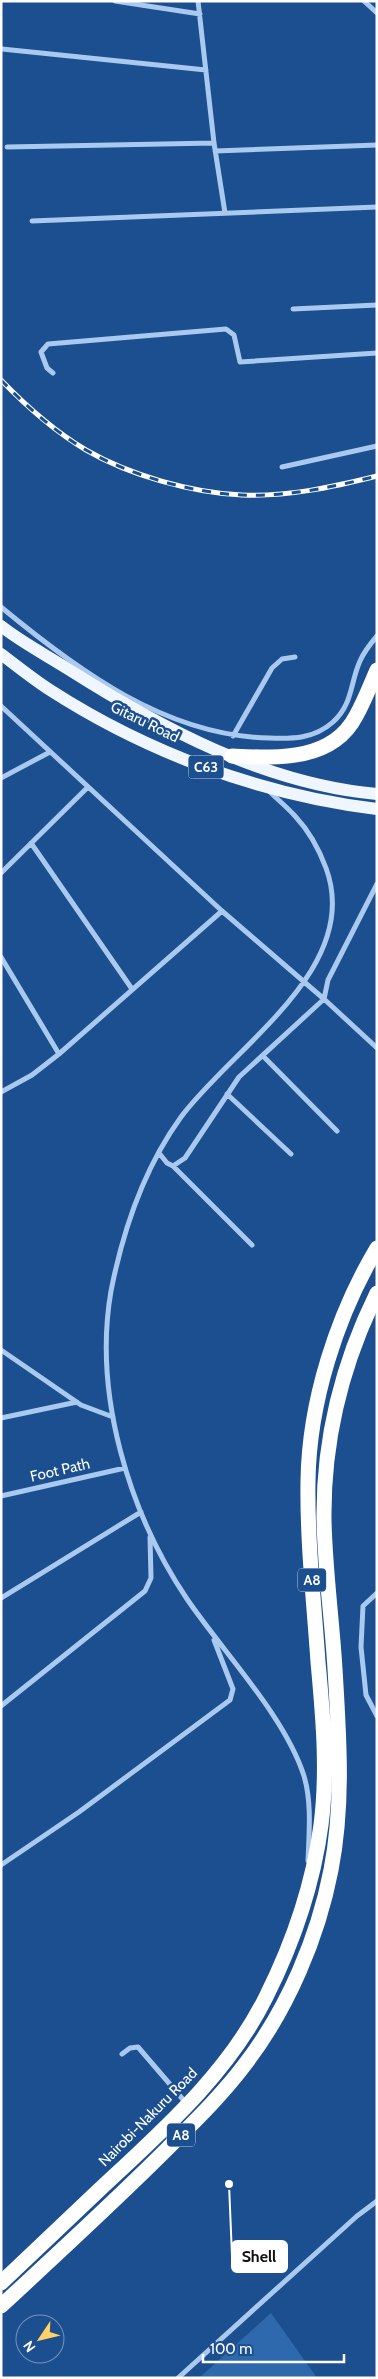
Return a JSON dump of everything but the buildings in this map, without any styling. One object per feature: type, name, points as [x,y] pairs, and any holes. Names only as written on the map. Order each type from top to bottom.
[{"type":"highway","name":"C63","points":[[232,756],[295,757],[330,743],[350,726],[356,717],[377,670]]},
{"type":"highway","name":"A8","points":[[298,1922],[321,1826],[324,1770],[322,1710],[310,1559],[308,1469],[316,1409],[330,1354],[352,1292],[377,1248]]},
{"type":"highway","name":"A8","points":[[1,2306],[142,2174],[191,2124],[247,2062],[281,2008],[315,1929],[331,1871],[338,1819],[340,1742],[324,1518],[328,1440],[341,1382],[358,1334],[377,1293]]},
{"type":"highway","name":"Nairobi-Nakuru Road","points":[[1,2283],[188,2105],[231,2051],[265,2000],[298,1922]]},
{"type":"main road","name":"Gitaru Road","points":[[1,626],[105,692],[173,729],[232,756]]},
{"type":"main road","name":"Gitaru Road","points":[[1,654],[72,703],[141,740],[218,772],[265,787],[334,804],[377,809]]},
{"type":"main road","name":"C63","points":[[232,756],[317,783],[356,792],[377,794]]},
{"type":"street","points":[[115,1],[200,14]]},
{"type":"street","points":[[198,1],[224,213]]},
{"type":"street","points":[[364,1],[377,13]]},
{"type":"street","points":[[2,50],[206,70]]},
{"type":"street","points":[[7,147],[214,142]]},
{"type":"street","points":[[215,151],[377,145]]},
{"type":"street","points":[[32,221],[377,206]]},
{"type":"street","points":[[293,310],[377,305]]},
{"type":"street","points":[[53,373],[47,368],[41,352],[48,344],[226,329],[234,335],[240,362],[377,353]]},
{"type":"street","points":[[282,467],[377,446]]},
{"type":"street","points":[[1,607],[119,692],[161,713],[212,732],[233,736],[294,739],[315,734],[333,722],[349,701],[360,662],[377,636]]},
{"type":"street","points":[[233,736],[272,668],[282,659],[295,658]]},
{"type":"street","points":[[1,706],[222,911],[324,999],[377,1048]]},
{"type":"street","points":[[1,778],[50,752]]},
{"type":"street","points":[[1,873],[88,787]]},
{"type":"street","points":[[265,787],[296,816],[321,854],[332,891],[333,914],[327,942],[316,966],[273,1020],[209,1083],[180,1119],[159,1153],[134,1209],[120,1249],[111,1295],[108,1366],[113,1417],[125,1468],[150,1534],[176,1582],[211,1633],[264,1702],[293,1749],[305,1779],[310,1828],[307,1871],[298,1922]]},
{"type":"street","points":[[31,843],[132,989]]},
{"type":"street","points":[[173,1166],[185,1158],[227,1094],[246,1070],[324,999],[328,980],[377,884]]},
{"type":"street","points":[[2,1090],[32,1075],[60,1054],[222,911]]},
{"type":"street","points":[[1,957],[60,1054]]},
{"type":"street","points":[[263,1056],[337,1131]]},
{"type":"street","points":[[227,1094],[291,1154]]},
{"type":"street","points":[[159,1153],[252,1245]]},
{"type":"street","points":[[1,1350],[86,1408],[113,1417]]},
{"type":"street","points":[[1,1418],[77,1402]]},
{"type":"street","name":"Foot Path","points":[[1,1496],[125,1468]]},
{"type":"street","points":[[1,1598],[141,1512]]},
{"type":"street","points":[[1,1706],[145,1590],[151,1578],[150,1534]]},
{"type":"street","points":[[377,1593],[368,1599],[361,1612],[361,1647],[366,1695],[377,1716]]},
{"type":"street","points":[[1,1865],[79,1812],[230,1700],[233,1689],[211,1633]]},
{"type":"street","points":[[122,2054],[130,2048],[138,2047],[188,2105]]},
{"type":"street","points":[[178,2378],[357,2216],[377,2201]]},
{"type":"shaded area","points":[[271,2313],[317,2378],[199,2378]]},
{"type":"railway","points":[[1,380],[41,418],[86,450],[121,467],[161,481],[223,494],[259,495],[293,493],[377,476]]},
{"type":"place","name":"Shell","points":[[229,2184]]}]
